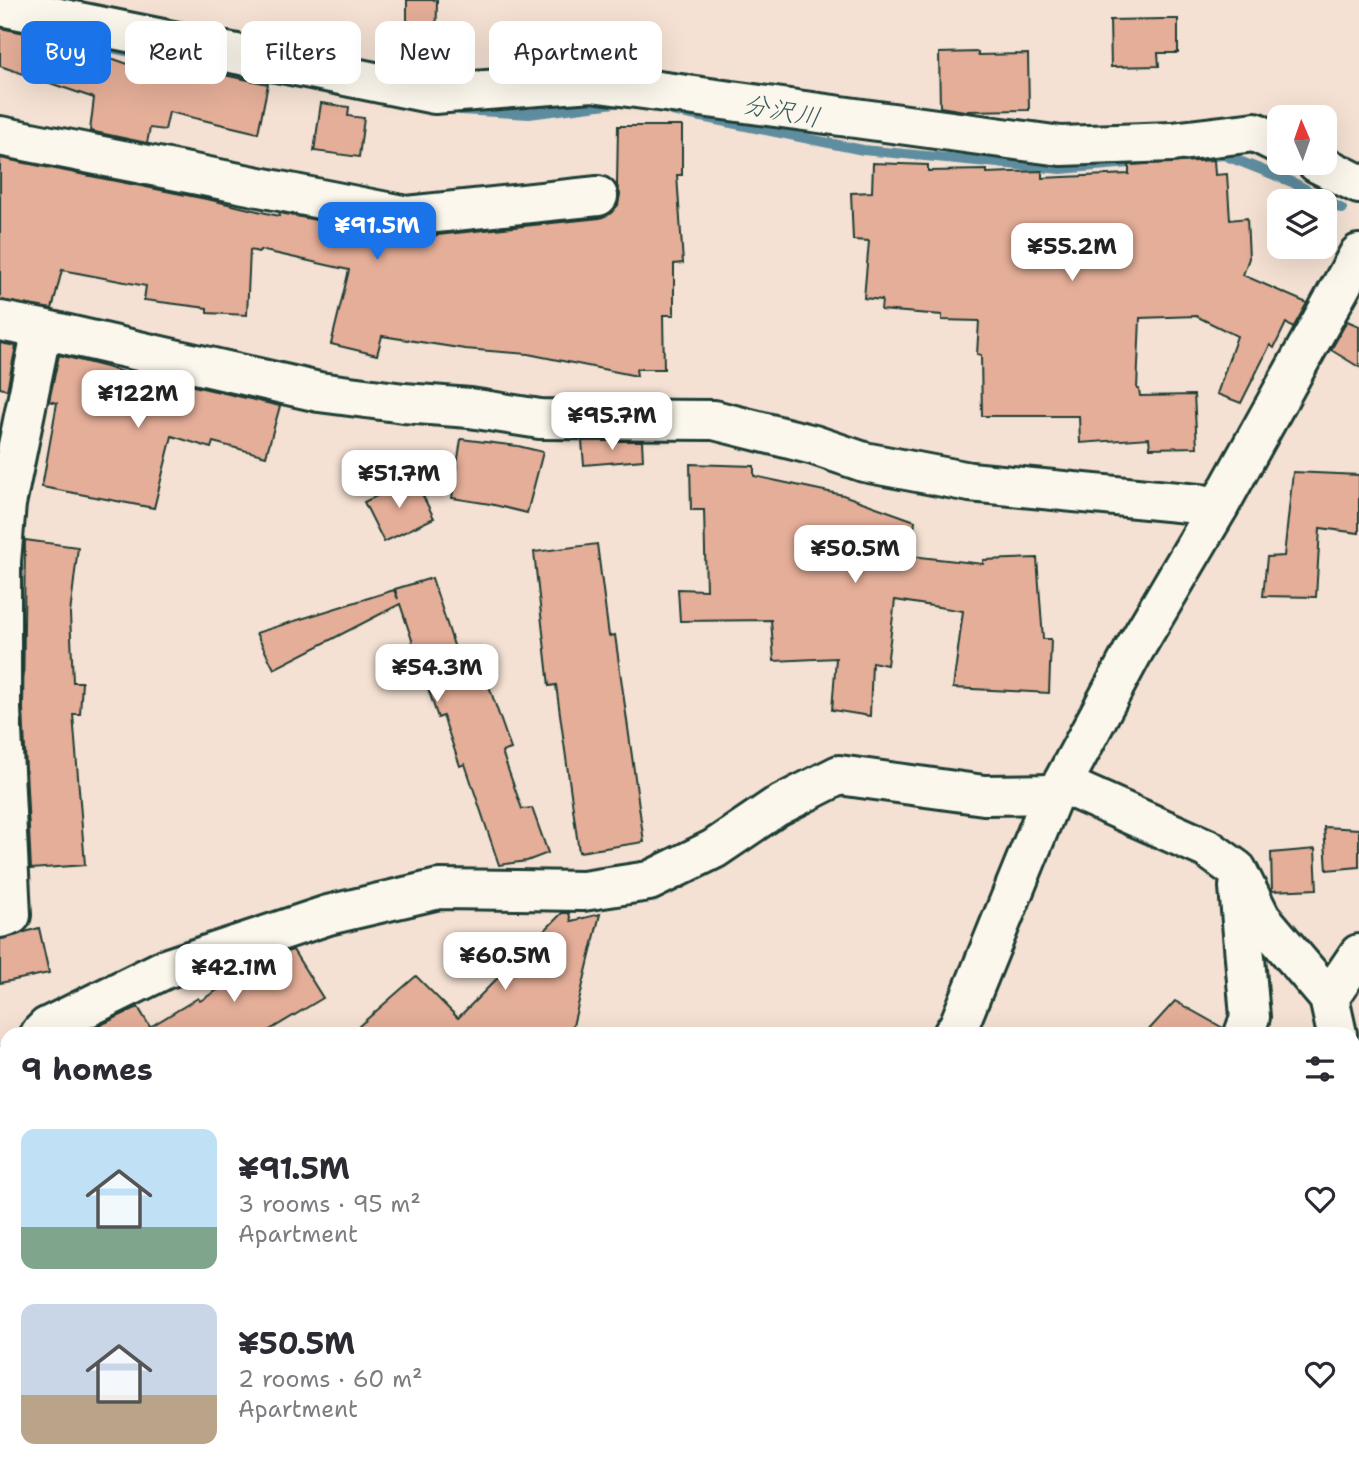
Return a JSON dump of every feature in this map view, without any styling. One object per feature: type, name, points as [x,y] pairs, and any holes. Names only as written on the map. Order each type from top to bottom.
[{"type":"street","points":[[0,6],[434,94],[592,82],[1061,146],[1172,142],[1255,132],[1267,138]]},
{"type":"street","points":[[0,136],[407,216],[598,196]]},
{"type":"street","points":[[1337,173],[1359,184]]},
{"type":"street","points":[[958,1027],[1058,789],[1359,254]]},
{"type":"street","points":[[0,321],[319,392],[470,408],[540,419],[714,420],[814,445],[864,462],[970,482],[1219,506]]},
{"type":"street","points":[[0,918],[11,915],[1,710],[3,504],[42,329]]},
{"type":"street","points":[[47,1027],[165,970],[328,915],[439,889],[583,891],[649,881],[714,849],[776,807],[838,775],[984,795],[1058,789],[1208,849],[1237,870],[1261,918],[1333,1016]]},
{"type":"street","points":[[1237,870],[1250,1017],[1246,1027]]},
{"type":"street","points":[[1333,1016],[1359,954]]},
{"type":"building","points":[[407,0],[437,0],[437,21],[407,21]]},
{"type":"building","points":[[1178,19],[1178,53],[1158,53],[1159,66],[1111,67],[1110,20]]},
{"type":"building","points":[[0,28],[21,32],[21,73],[0,66]]},
{"type":"building","points":[[978,52],[978,55],[1028,54],[1029,110],[965,111],[940,107],[939,53]]},
{"type":"building","points":[[111,58],[125,63],[125,84],[227,84],[227,76],[241,78],[241,84],[268,84],[258,133],[169,112],[165,130],[150,128],[147,143],[90,131],[94,98],[53,84],[111,84]]},
{"type":"building","points":[[321,103],[349,107],[348,116],[364,118],[359,157],[314,151]]},
{"type":"building","points":[[618,126],[682,126],[682,175],[677,175],[683,263],[674,264],[674,315],[663,315],[664,369],[636,369],[637,376],[528,354],[465,349],[382,336],[377,355],[331,344],[349,270],[260,250],[250,250],[247,315],[207,313],[207,308],[144,300],[146,286],[62,270],[52,309],[0,300],[0,158],[279,216],[280,213],[409,238],[600,218],[610,214],[618,205],[620,194],[617,185]]},
{"type":"building","points":[[1214,160],[1215,175],[1227,174],[1230,220],[1247,218],[1249,258],[1243,275],[1307,303],[1293,328],[1286,323],[1274,348],[1270,345],[1241,403],[1217,394],[1237,336],[1196,316],[1140,318],[1137,389],[1140,396],[1194,395],[1197,447],[1150,448],[1149,438],[1080,443],[1079,416],[982,416],[981,355],[977,354],[979,321],[942,320],[942,315],[881,310],[882,300],[864,298],[869,241],[853,240],[851,193],[872,192],[873,163],[928,165],[928,171],[1042,171],[1042,178],[1129,174],[1129,165]]},
{"type":"building","points":[[1347,321],[1359,326],[1359,367],[1331,350]]},
{"type":"building","points":[[0,343],[16,346],[7,390],[0,388]]},
{"type":"building","points":[[59,355],[174,388],[176,382],[280,406],[266,456],[213,442],[211,448],[172,436],[154,508],[42,487],[57,403],[49,401]]},
{"type":"building","points":[[461,439],[543,452],[527,513],[452,498]]},
{"type":"building","points":[[582,441],[642,441],[643,460],[584,465]]},
{"type":"building","points":[[690,464],[754,466],[754,476],[843,495],[915,521],[911,556],[983,564],[983,560],[1037,558],[1043,639],[1051,639],[1049,693],[953,688],[963,611],[895,600],[887,665],[872,662],[870,716],[832,710],[836,658],[774,661],[771,620],[680,621],[678,589],[706,590],[704,510],[691,510]]},
{"type":"building","points":[[1293,472],[1359,475],[1359,533],[1320,528],[1316,597],[1263,596],[1267,557],[1284,556]]},
{"type":"building","points":[[414,478],[434,518],[384,542],[364,502]]},
{"type":"building","points":[[25,540],[78,547],[70,614],[73,682],[82,682],[80,714],[73,714],[85,865],[31,869],[23,709]]},
{"type":"building","points":[[597,544],[609,636],[615,635],[644,842],[579,852],[556,685],[549,686],[534,552]]},
{"type":"building","points":[[432,578],[464,676],[483,669],[511,749],[502,752],[522,809],[532,808],[548,853],[527,861],[499,865],[465,764],[460,766],[443,716],[438,718],[400,604],[274,669],[256,633],[394,590],[398,599],[395,589]]},
{"type":"building","points":[[1324,827],[1359,829],[1359,867],[1327,870]]},
{"type":"building","points":[[1315,849],[1317,889],[1272,891],[1271,853]]},
{"type":"building","points":[[562,913],[569,913],[571,921],[600,914],[573,1027],[358,1027],[416,976],[458,1018]]},
{"type":"building","points":[[39,928],[49,973],[0,983],[0,939]]},
{"type":"building","points":[[293,950],[323,998],[275,1027],[150,1027],[198,998],[200,1001],[270,957]]},
{"type":"building","points":[[1175,1001],[1221,1027],[1151,1027]]},
{"type":"building","points":[[138,1007],[150,1027],[97,1027]]},
{"type":"waterway","name":"分沢川","points":[[111,48],[241,74]]},
{"type":"waterway","name":"分沢川","points":[[460,110],[529,114],[622,102]]},
{"type":"waterway","name":"分沢川","points":[[672,111],[863,150],[1061,169],[1141,162]]},
{"type":"waterway","name":"分沢川","points":[[1213,156],[1224,155],[1292,182],[1342,209]]}]
